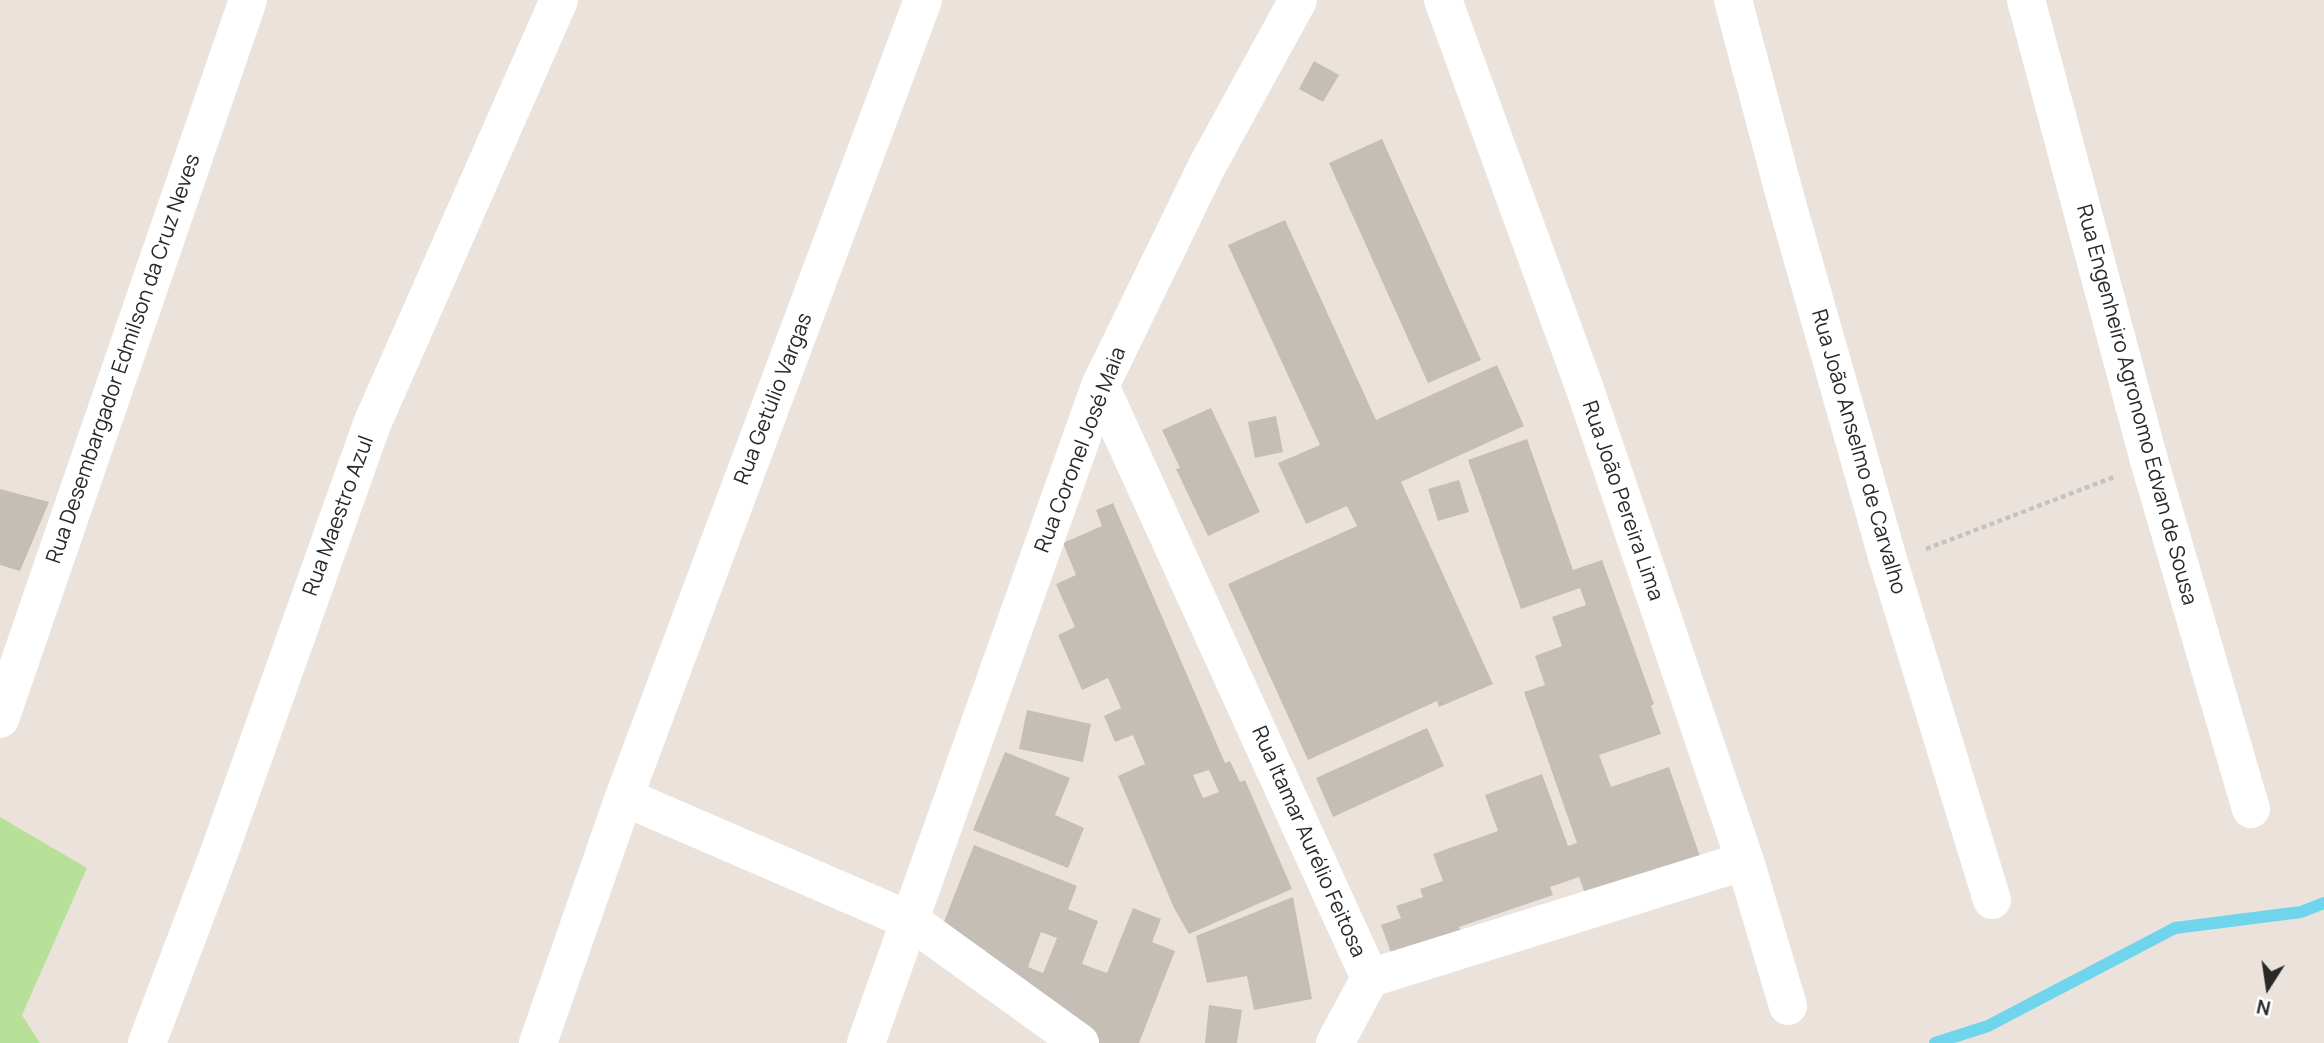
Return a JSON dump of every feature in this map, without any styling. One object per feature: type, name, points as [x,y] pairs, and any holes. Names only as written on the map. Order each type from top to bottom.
[{"type":"street","name":"Rua Desembargador Edmilson da Cruz Neves","points":[[0,719],[248,0]]},
{"type":"street","name":"Rua Maestro Azul","points":[[147,1043],[219,853],[372,424],[559,0]]},
{"type":"street","name":"Rua Getúlio Vargas","points":[[538,1043],[624,797],[923,0]]},
{"type":"street","name":"Rua Coronel José Maia","points":[[866,1043],[1100,386],[1207,166],[1298,0]]},
{"type":"street","name":"Rua João Pereira Lima","points":[[1443,0],[1586,392],[1745,861],[1788,1006]]},
{"type":"street","name":"Rua João Anselmo de Carvalho","points":[[1733,0],[1786,200],[1889,563],[1992,900]]},
{"type":"street","name":"Rua Engenheiro Agronomo Edvan de Sousa","points":[[2026,0],[2150,464],[2252,809]]},
{"type":"street","name":"Rua Itamar Aurélio Feitosa","points":[[1100,386],[1370,978],[1745,861]]},
{"type":"street","points":[[624,797],[911,921],[1080,1043]]},
{"type":"street","points":[[1335,1043],[1370,978]]},
{"type":"path","points":[[1889,563],[2150,464]]},
{"type":"green space","points":[[0,817],[87,868],[22,1015],[40,1043],[0,1043]]},
{"type":"building","points":[[1314,61],[1339,75],[1323,102],[1299,89]]},
{"type":"building","points":[[1382,139],[1481,360],[1428,383],[1329,163]]},
{"type":"building","points":[[1285,220],[1376,420],[1497,365],[1524,426],[1401,482],[1493,684],[1439,707],[1437,701],[1308,760],[1228,584],[1357,526],[1347,506],[1306,524],[1278,463],[1320,445],[1228,245]]},
{"type":"building","points":[[1211,408],[1260,512],[1208,536],[1176,469],[1180,468],[1162,430]]},
{"type":"building","points":[[1276,416],[1283,452],[1255,458],[1248,422]]},
{"type":"building","points":[[1527,439],[1573,570],[1602,560],[1654,704],[1651,706],[1661,734],[1599,755],[1611,787],[1669,767],[1703,865],[1589,905],[1579,877],[1550,887],[1553,895],[1459,927],[1462,934],[1393,958],[1381,925],[1401,918],[1396,906],[1423,897],[1420,889],[1443,881],[1433,854],[1498,831],[1485,795],[1542,774],[1568,846],[1577,843],[1524,692],[1545,685],[1535,656],[1562,646],[1552,617],[1586,605],[1580,588],[1521,609],[1468,460]]},
{"type":"building","points":[[1459,480],[1469,512],[1438,521],[1428,489]]},
{"type":"building","points":[[0,489],[49,502],[20,571],[0,565]]},
{"type":"building","points":[[1113,503],[1225,763],[1230,761],[1240,782],[1245,780],[1292,889],[1189,934],[1174,908],[1118,776],[1145,764],[1133,735],[1115,742],[1104,716],[1121,708],[1108,678],[1082,690],[1058,635],[1075,627],[1056,584],[1076,575],[1063,543],[1102,526],[1096,510]],"holes":[[[1209,770],[1219,792],[1203,798],[1193,775]]]},
{"type":"building","points":[[1027,710],[1091,724],[1083,762],[1019,749]]},
{"type":"building","points":[[1427,728],[1444,766],[1333,817],[1316,778]]},
{"type":"building","points":[[1005,752],[1070,778],[1055,815],[1084,828],[1068,868],[973,830]]},
{"type":"building","points":[[974,845],[1077,886],[1068,909],[1098,921],[1082,964],[1107,973],[1133,908],[1161,919],[1152,942],[1175,951],[1139,1043],[1079,1043],[973,980],[985,950],[940,932]],"holes":[[[1041,932],[1057,938],[1043,973],[1028,967]]]},
{"type":"building","points":[[1293,897],[1312,999],[1254,1010],[1247,976],[1207,983],[1196,936]]},
{"type":"building","points":[[1209,1005],[1242,1010],[1237,1043],[1205,1043]]},
{"type":"waterway","points":[[1935,1043],[1988,1026],[2175,928],[2301,912],[2324,903]]}]
